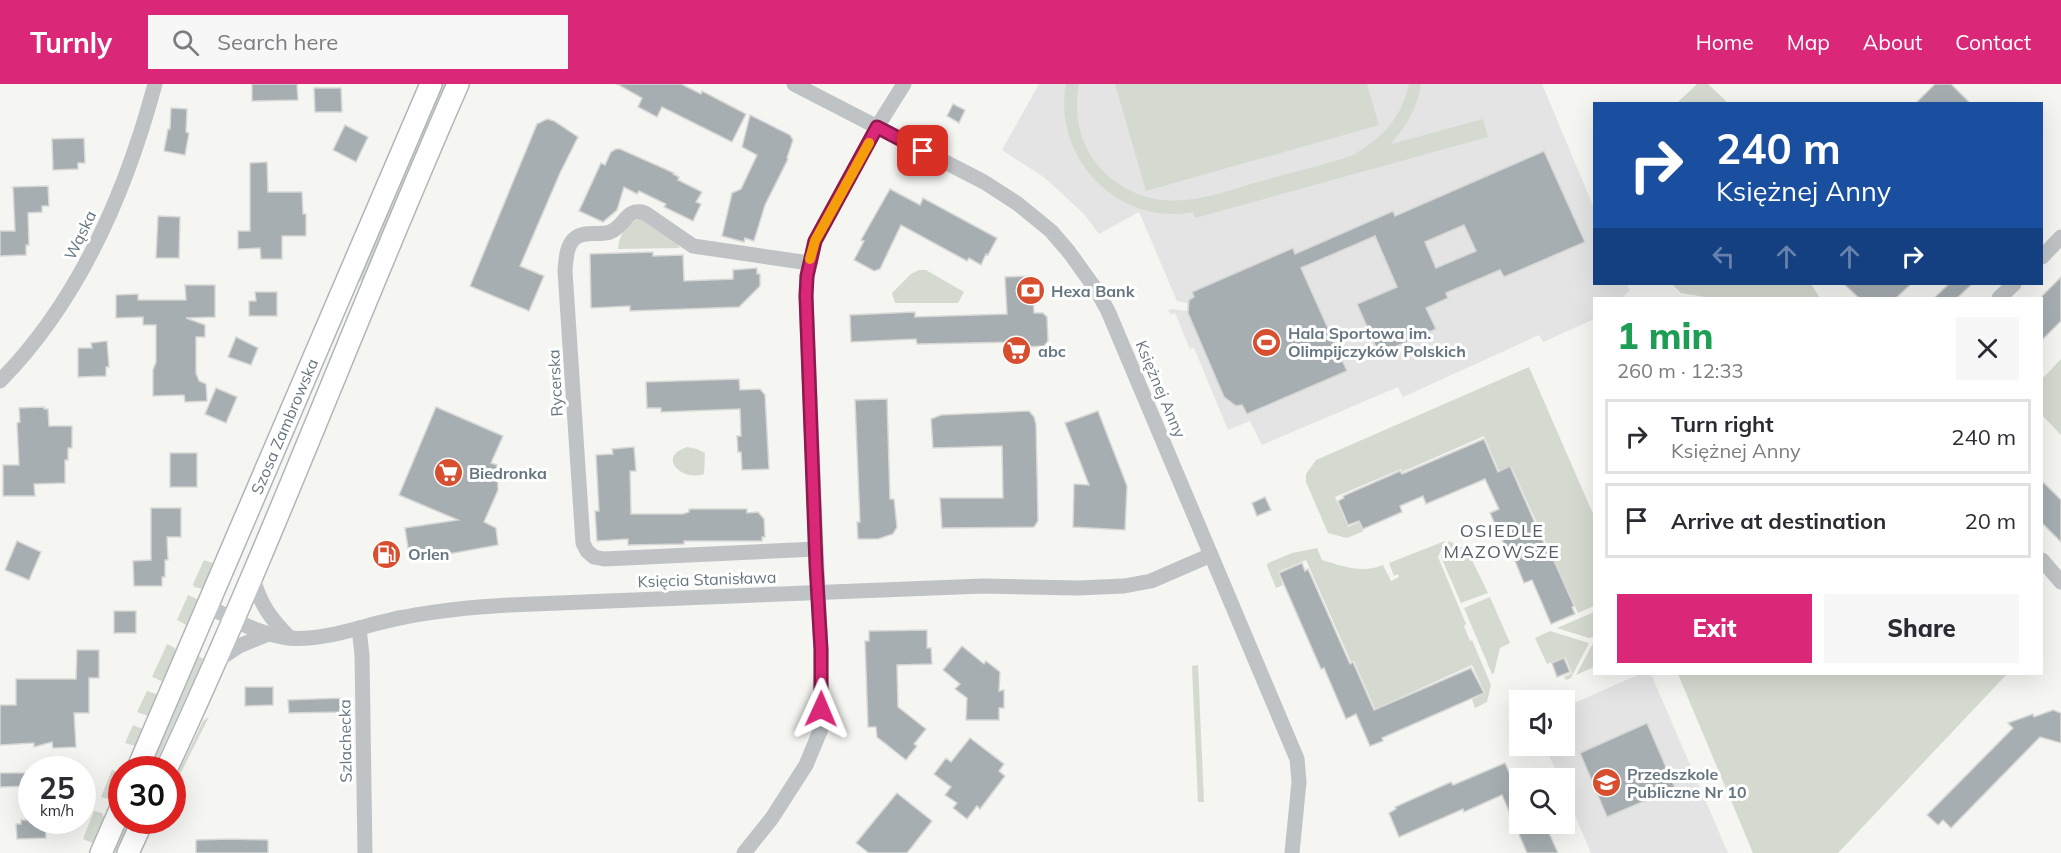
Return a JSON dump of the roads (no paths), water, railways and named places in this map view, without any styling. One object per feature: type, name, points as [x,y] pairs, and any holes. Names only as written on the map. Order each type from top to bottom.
[{"type":"main road","name":"Szosa Zambrowska","points":[[143,756],[431,84]]},
{"type":"main road","name":"Szosa Zambrowska","points":[[173,756],[218,660],[458,84]]},
{"type":"main road","points":[[289,415],[298,411],[308,414],[315,426]]},
{"type":"main road","points":[[101,853],[109,834]]},
{"type":"main road","points":[[128,853],[137,834]]},
{"type":"street","name":"Wąska","points":[[0,381],[49,323],[87,262],[124,182],[155,84]]},
{"type":"street","name":"Księżnej Anny","points":[[794,84],[1002,193],[1040,221],[1069,252],[1097,291],[1108,311],[1297,759],[1299,782],[1292,853]]},
{"type":"street","points":[[744,853],[772,818],[806,765],[820,729],[821,650],[806,296],[809,263],[815,241],[877,127],[904,84]]},
{"type":"street","name":"Rycerska","points":[[809,263],[693,246],[645,213],[636,211],[630,213],[611,232],[574,238],[567,253],[565,270],[583,543],[587,551],[594,557],[619,559],[816,549]]},
{"type":"street","points":[[2043,256],[2061,237]]},
{"type":"street","points":[[2000,297],[2013,285]]},
{"type":"street","name":"Księcia Stanisława","points":[[208,606],[234,621],[268,634],[290,638],[316,637],[403,617],[510,604],[983,586],[1078,588],[1124,586],[1151,581],[1211,555]]},
{"type":"street","points":[[2043,561],[2061,582]]},
{"type":"street","points":[[252,576],[260,600],[274,622],[290,638]]},
{"type":"street","name":"Szlachecka","points":[[359,628],[362,655],[364,853]]},
{"type":"street","points":[[218,660],[239,646],[268,634]]},
{"type":"place","name":"Hexa Bank","points":[[1030,291]]},
{"type":"place","name":"Hala Sportowa im. Olimpijczyków Polskich","points":[[1267,342]]},
{"type":"place","name":"abc","points":[[1017,351]]},
{"type":"place","name":"Biedronka","points":[[448,473]]},
{"type":"place","name":"Orlen","points":[[387,554]]},
{"type":"place","name":"Przedszkole Publiczne Nr 10","points":[[1606,783]]},
{"type":"district","name":"OSIEDLE MAZOWSZE","points":[[1502,540]]}]
